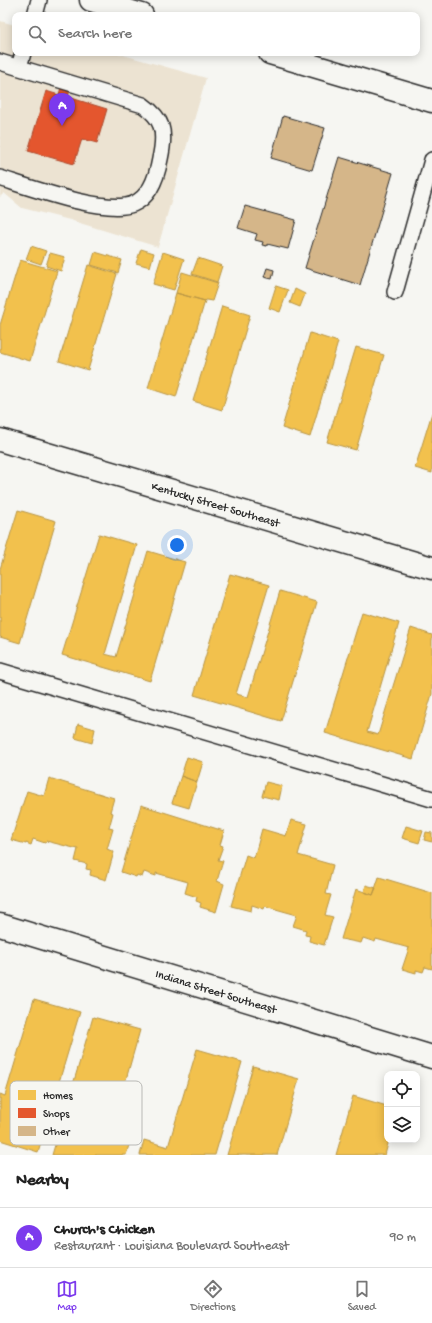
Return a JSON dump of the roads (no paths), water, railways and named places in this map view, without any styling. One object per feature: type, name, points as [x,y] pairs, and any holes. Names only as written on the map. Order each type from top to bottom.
[{"type":"street","points":[[91,0],[122,4],[137,12]]},
{"type":"street","points":[[280,56],[432,101]]},
{"type":"street","name":"Kentucky Street Southeast","points":[[0,440],[432,568]]},
{"type":"street","name":"Indiana Street Southeast","points":[[0,925],[432,1057]]},
{"type":"lane","points":[[35,12],[39,0]]},
{"type":"lane","points":[[0,62],[21,60],[143,105],[153,114],[161,126],[162,142],[156,177],[151,188],[142,198],[133,204],[120,208],[88,204],[0,178]]},
{"type":"lane","points":[[395,292],[432,160]]},
{"type":"lane","points":[[0,671],[432,799]]},
{"type":"place","name":"Church's Chicken","points":[[62,126]]}]
